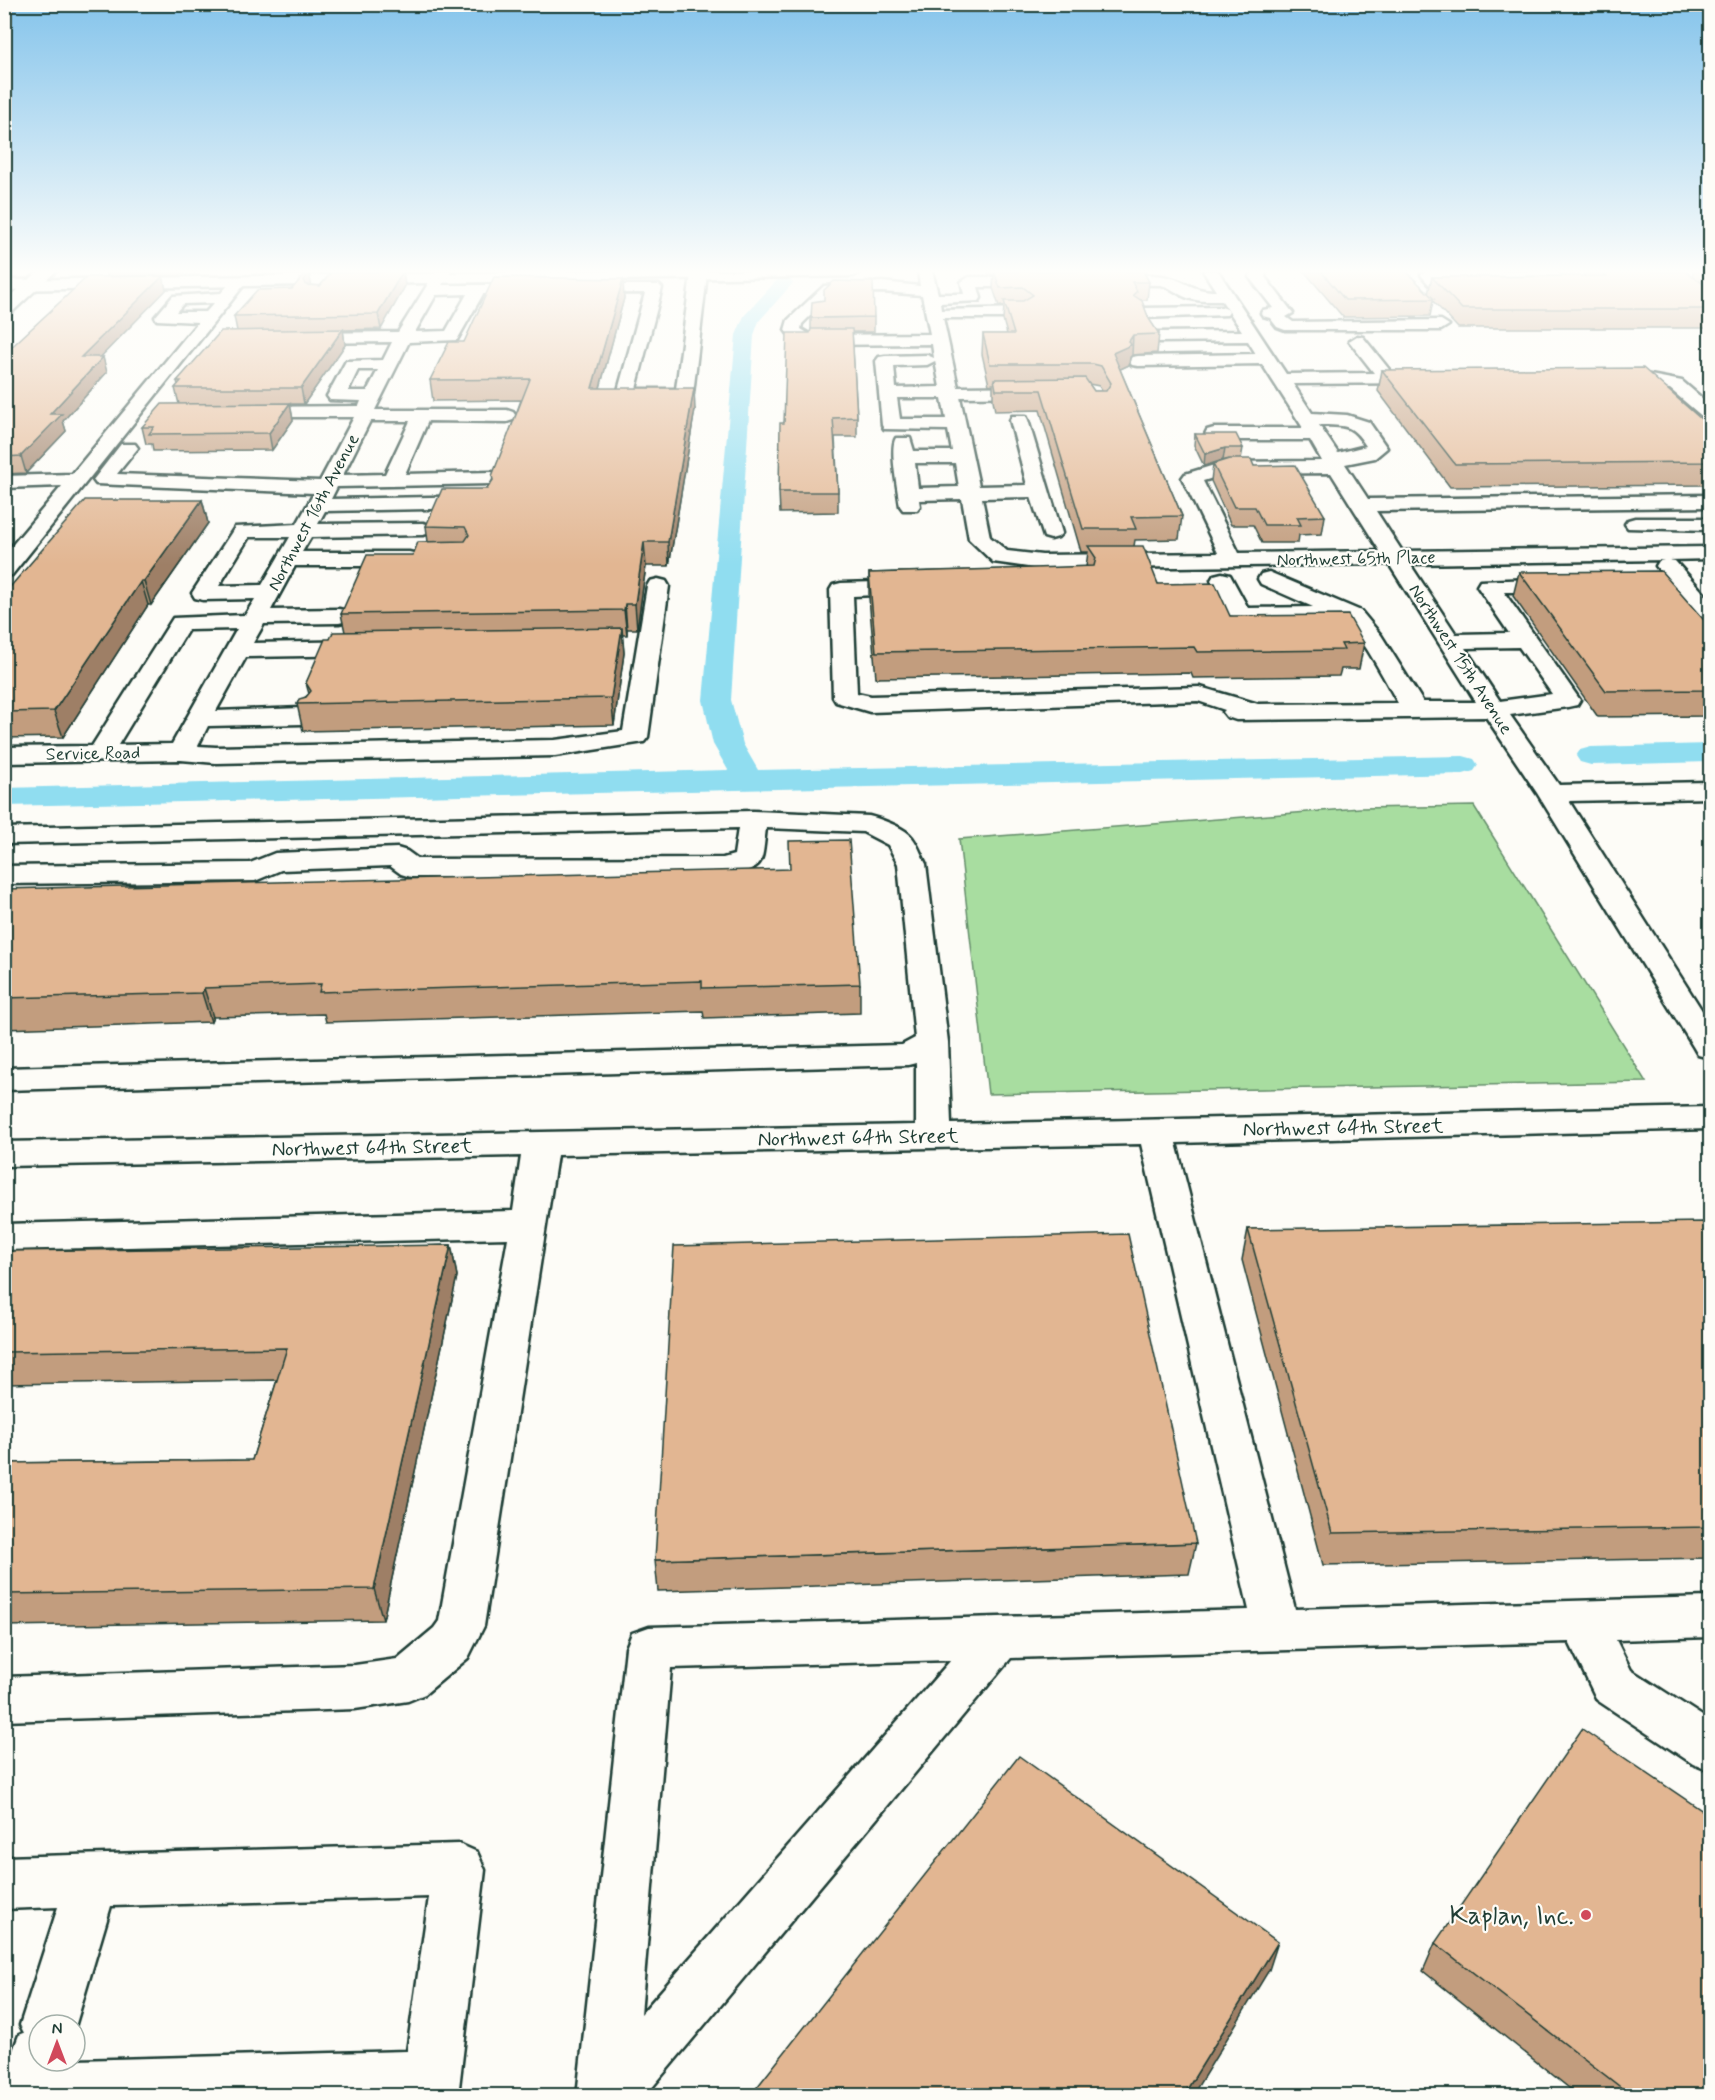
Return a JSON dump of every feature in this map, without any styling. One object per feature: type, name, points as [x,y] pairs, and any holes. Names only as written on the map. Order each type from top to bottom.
[{"type":"street","points":[[4,570],[77,480],[147,413],[174,369]]},
{"type":"street","points":[[350,369],[336,396],[367,407],[421,416],[507,416]]},
{"type":"street","name":"Northwest 16th Avenue","points":[[181,752],[305,530],[386,369]]},
{"type":"street","points":[[633,369],[626,394],[684,394],[687,369]]},
{"type":"street","points":[[886,369],[891,425],[956,424]]},
{"type":"street","points":[[949,369],[950,392],[971,493]]},
{"type":"street","points":[[1274,369],[1334,379],[1437,378]]},
{"type":"street","name":"Northwest 15th Avenue","points":[[1274,369],[1301,420],[1334,463],[1492,709],[1551,793],[1710,1048]]},
{"type":"street","points":[[1326,369],[1334,379]]},
{"type":"street","points":[[1380,369],[1387,378]]},
{"type":"street","points":[[1594,376],[1629,376],[1676,385],[1710,414]]},
{"type":"street","points":[[888,393],[1056,391]]},
{"type":"street","points":[[229,412],[367,407]]},
{"type":"street","points":[[147,413],[143,429],[103,480],[325,491],[484,502]]},
{"type":"street","points":[[393,480],[421,416]]},
{"type":"street","points":[[1214,434],[1328,418],[1362,426],[1377,448],[1368,454],[1334,463],[1224,468],[1192,478],[1227,570],[1240,615],[1347,613]]},
{"type":"street","points":[[1019,420],[1050,533]]},
{"type":"street","points":[[963,456],[903,449],[909,500],[971,493],[1039,491]]},
{"type":"street","points":[[325,491],[393,480],[492,478]]},
{"type":"street","points":[[4,482],[77,480]]},
{"type":"street","name":"Northwest 65th Place","points":[[971,493],[980,538],[1001,557],[1042,562],[1227,570],[1257,559],[1710,553]]},
{"type":"street","points":[[1360,505],[1710,501]]},
{"type":"street","points":[[1425,504],[1442,526]]},
{"type":"street","points":[[1615,525],[1710,524]]},
{"type":"street","points":[[270,592],[203,593],[242,531],[423,529]]},
{"type":"street","points":[[1574,532],[1593,554]]},
{"type":"street","points":[[1656,554],[1710,613]]},
{"type":"street","points":[[288,559],[426,558]]},
{"type":"street","points":[[1257,559],[1269,579]]},
{"type":"street","points":[[1091,584],[1227,570],[1269,579],[1353,616],[1369,635],[1415,710]]},
{"type":"street","points":[[936,587],[841,590],[845,697],[870,704],[935,702],[978,720],[1257,712],[1492,709],[1568,700],[1488,586],[1682,583]]},
{"type":"street","name":"Service Road","points":[[4,755],[181,752],[216,755],[555,748],[635,737],[636,644],[658,586]]},
{"type":"street","points":[[100,753],[181,623],[339,616]]},
{"type":"street","points":[[1450,641],[1525,640]]},
{"type":"street","points":[[238,650],[390,648]]},
{"type":"street","points":[[200,719],[302,716]]},
{"type":"street","points":[[1551,793],[1700,790],[1710,817]]},
{"type":"street","points":[[4,836],[753,819],[869,824],[899,840],[912,864],[932,1042],[934,1136]]},
{"type":"street","points":[[4,875],[255,872],[275,862],[397,857],[411,868],[725,867],[748,860],[753,819]]},
{"type":"street","points":[[4,1079],[908,1055],[932,1042]]},
{"type":"street","name":"Northwest 64th Street","points":[[4,1154],[1156,1132],[1710,1118]]},
{"type":"street","points":[[1156,1132],[1277,1630]]},
{"type":"street","points":[[4,1699],[355,1687],[408,1679],[451,1643],[461,1626],[529,1224],[540,1144]]},
{"type":"street","points":[[4,1238],[529,1224]]},
{"type":"street","points":[[607,2096],[649,1648],[1710,1617]]},
{"type":"street","points":[[1582,1621],[1614,1685],[1710,1748]]},
{"type":"street","points":[[607,2096],[999,1638]]},
{"type":"street","points":[[4,1883],[459,1870],[430,2087],[31,2080]]},
{"type":"street","points":[[52,2013],[93,1881]]},
{"type":"green space","points":[[1474,806],[1646,1082],[988,1094],[959,839],[1360,808]]},
{"type":"building","points":[[4,369],[92,369],[50,414],[62,414],[21,456],[4,457]]},
{"type":"building","points":[[188,369],[315,369],[301,388],[175,388],[181,381],[177,381]]},
{"type":"building","points":[[436,369],[597,369],[592,388],[694,388],[668,542],[644,542],[635,604],[625,604],[624,610],[341,614],[367,555],[413,555],[418,542],[465,541],[469,535],[465,527],[426,526],[442,489],[487,489],[493,480],[492,476],[530,379],[430,380]]},
{"type":"building","points":[[786,369],[854,369],[857,417],[833,418],[838,492],[779,492],[780,423],[784,423]]},
{"type":"building","points":[[1103,369],[1120,369],[1182,516],[1131,517],[1136,529],[1083,529],[1041,390],[996,390],[994,379],[1085,378],[1094,391],[1106,391],[1111,383]]},
{"type":"building","points":[[1644,369],[1710,427],[1710,462],[1455,464],[1382,370]]},
{"type":"building","points":[[290,403],[269,433],[149,434],[154,427],[142,427],[162,404]]},
{"type":"building","points":[[1195,434],[1236,434],[1243,448],[1225,448],[1205,454]]},
{"type":"building","points":[[1229,459],[1251,459],[1254,466],[1295,465],[1325,516],[1297,517],[1301,525],[1264,525],[1255,507],[1234,507],[1213,464]]},
{"type":"building","points":[[85,500],[202,500],[144,581],[141,581],[54,711],[4,712],[4,594]]},
{"type":"building","points":[[1088,546],[1143,546],[1158,584],[1215,583],[1230,616],[1348,615],[1364,643],[1341,644],[1344,650],[1197,652],[1194,647],[876,652],[869,573],[1094,566],[1096,558]]},
{"type":"building","points":[[1661,571],[1710,627],[1710,690],[1606,691],[1519,572]]},
{"type":"building","points":[[622,628],[611,698],[297,704],[299,699],[306,697],[311,691],[306,683],[325,639],[330,639],[333,632]]},
{"type":"building","points":[[849,840],[860,984],[702,988],[702,981],[319,992],[321,984],[204,988],[202,993],[4,998],[4,889],[790,869],[789,841]]},
{"type":"building","points":[[1704,1222],[1710,1233],[1710,1527],[1332,1533],[1248,1229]]},
{"type":"building","points":[[1128,1234],[1196,1543],[655,1560],[674,1246]]},
{"type":"building","points":[[451,1245],[374,1589],[4,1594],[4,1463],[252,1460],[287,1348],[4,1352],[4,1262],[10,1251]]},
{"type":"building","name":"Kaplan, Inc.","points":[[1582,1729],[1710,1816],[1710,2096],[1632,2096],[1435,1943]]},
{"type":"building","points":[[1019,1756],[1278,1942],[1183,2096],[750,2096]]},
{"type":"waterway","points":[[742,369],[717,700],[728,744],[748,779]]},
{"type":"waterway","points":[[1591,756],[1710,753]]},
{"type":"waterway","points":[[748,779],[1463,765]]},
{"type":"waterway","points":[[4,797],[748,779]]},
{"type":"place","name":"Kaplan, Inc.","points":[[1586,1915]]}]
